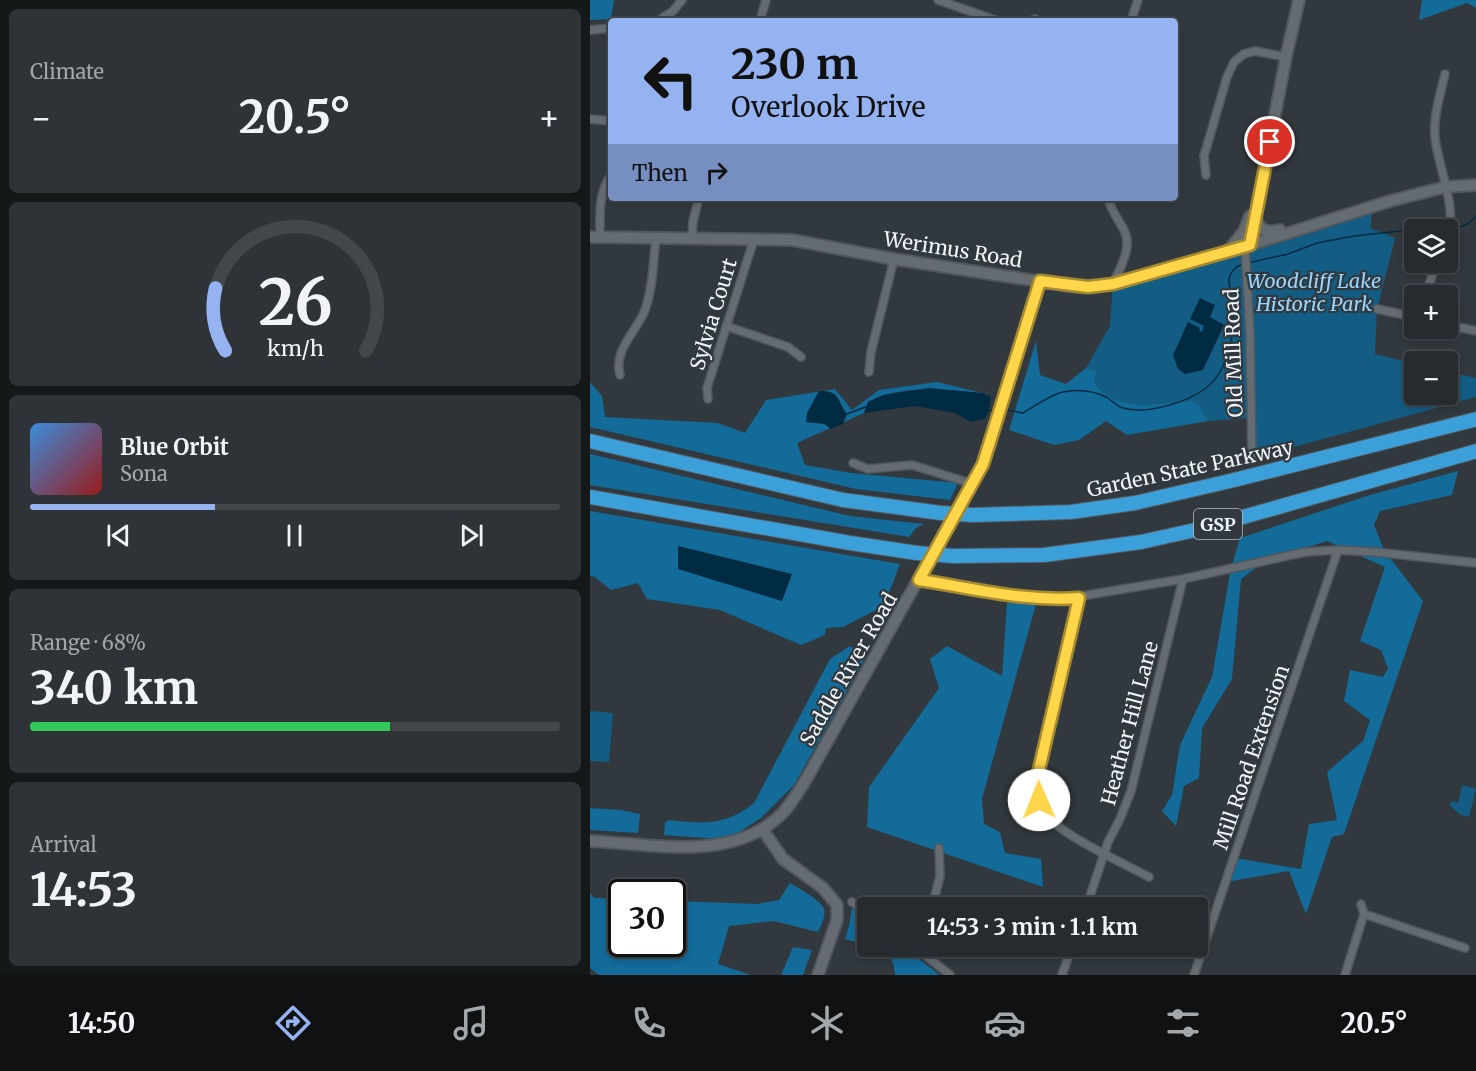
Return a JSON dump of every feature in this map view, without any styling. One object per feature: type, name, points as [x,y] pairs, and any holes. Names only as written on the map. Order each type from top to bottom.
[{"type":"highway","name":"Garden State Parkway","points":[[590,441],[844,500],[973,515],[1071,512],[1135,503],[1220,484],[1476,419]]},
{"type":"highway","name":"GSP","points":[[590,497],[917,553],[953,556],[1044,555],[1141,542],[1225,522],[1476,451]]},
{"type":"main road","points":[[1247,246],[1300,0]]},
{"type":"main road","name":"Werimus Road","points":[[595,237],[792,240],[894,259],[1088,287],[1113,284],[1226,253],[1392,200],[1445,187],[1476,185]]},
{"type":"main road","points":[[1226,253],[1244,231],[1250,214],[1258,203]]},
{"type":"main road","points":[[1255,217],[1265,232],[1301,228]]},
{"type":"main road","name":"Saddle River Road","points":[[763,830],[778,818],[804,783],[973,484],[983,464],[993,434],[1040,281]]},
{"type":"main road","points":[[590,841],[713,847],[737,841],[763,830],[783,859],[823,888],[837,905],[837,920],[818,975]]},
{"type":"street","points":[[662,18],[673,11],[682,0]]},
{"type":"street","points":[[761,18],[766,0]]},
{"type":"street","points":[[939,0],[989,18]]},
{"type":"street","points":[[1133,18],[1138,0]]},
{"type":"street","points":[[590,30],[608,28]]},
{"type":"street","points":[[1206,175],[1204,156],[1227,77],[1234,62],[1244,54],[1255,51],[1286,57]]},
{"type":"street","points":[[1445,74],[1436,112],[1435,136],[1450,219]]},
{"type":"street","points":[[590,119],[608,122]]},
{"type":"street","points":[[595,237],[604,184],[608,179]]},
{"type":"street","points":[[692,238],[693,220],[698,201]]},
{"type":"street","points":[[1109,201],[1127,240],[1126,252],[1113,284]]},
{"type":"street","points":[[620,375],[618,368],[622,352],[645,310],[656,239]]},
{"type":"street","name":"Sylvia Court","points":[[708,399],[707,388],[754,239]]},
{"type":"street","name":"Old Mill Road","points":[[1247,246],[1252,459]]},
{"type":"street","points":[[869,372],[871,352],[894,259]]},
{"type":"street","points":[[1377,309],[1404,315]]},
{"type":"street","points":[[726,326],[788,347],[801,357]]},
{"type":"street","points":[[1458,327],[1476,331]]},
{"type":"street","points":[[853,463],[868,469],[912,465],[973,484]]},
{"type":"street","points":[[919,580],[1003,596],[1079,598],[1183,579],[1305,552],[1338,550],[1476,563]]},
{"type":"street","name":"Mill Road Extension","points":[[1194,975],[1338,550]]},
{"type":"street","name":"Heather Hill Lane","points":[[1090,897],[1131,791],[1183,579]]},
{"type":"street","points":[[1079,598],[1038,774],[1037,792],[1042,808],[1053,822],[1149,877]]},
{"type":"street","points":[[935,897],[940,876],[939,848]]},
{"type":"street","points":[[852,902],[857,905]]},
{"type":"street","points":[[1345,975],[1364,914],[1361,904]]},
{"type":"street","points":[[1364,914],[1464,948]]},
{"type":"street","points":[[928,957],[950,975]]},
{"type":"street","points":[[1062,975],[1068,957]]},
{"type":"green space","name":"Woodcliff Lake Historic Park","points":[[1373,206],[1370,228],[1395,238],[1377,309],[1375,354],[1404,361],[1404,405],[1447,405],[1254,458],[1249,418],[1208,421],[1198,404],[1191,401],[1131,404],[1119,402],[1100,392],[1086,368],[1110,326],[1113,284]]},
{"type":"green space","points":[[1458,374],[1476,378],[1476,397],[1458,402]]},
{"type":"green space","points":[[590,711],[613,713],[609,762],[590,761]]},
{"type":"green space","points":[[1462,785],[1476,789],[1469,817],[1461,815],[1449,805],[1452,801],[1458,803]]},
{"type":"shaded area","points":[[590,0],[614,0],[611,18],[590,20]]},
{"type":"shaded area","points":[[1422,0],[1476,0],[1476,8],[1467,3],[1419,20]]},
{"type":"shaded area","points":[[1200,298],[1215,305],[1210,317],[1224,325],[1203,370],[1185,374],[1178,369],[1173,355],[1188,322],[1200,328],[1199,331],[1202,332],[1204,326],[1190,319]]},
{"type":"shaded area","points":[[1036,341],[1040,375],[1066,384],[1086,368],[1096,372],[1094,382],[1113,399],[1138,404],[1191,401],[1198,404],[1208,421],[1127,435],[1106,421],[1079,440],[1054,445],[1009,430]]},
{"type":"shaded area","points":[[590,382],[602,396],[605,417],[718,423],[745,433],[766,400],[835,389],[852,410],[879,390],[937,382],[982,393],[909,390],[881,396],[868,402],[864,413],[797,443],[805,465],[851,473],[958,483],[950,500],[856,489],[590,427]]},
{"type":"shaded area","points":[[929,388],[982,393],[991,397],[985,419],[971,422],[955,413],[915,406],[864,413],[868,402],[883,395]]},
{"type":"shaded area","points":[[819,391],[835,394],[847,414],[843,424],[831,429],[824,424],[806,422],[807,413]]},
{"type":"shaded area","points":[[590,454],[850,516],[924,524],[916,528],[909,537],[590,485]]},
{"type":"shaded area","points":[[1458,471],[1452,495],[1380,511],[1374,525],[1384,550],[1423,601],[1344,834],[1332,837],[1306,914],[1289,871],[1226,882],[1234,858],[1301,869],[1309,824],[1337,820],[1327,772],[1363,741],[1370,720],[1344,701],[1350,670],[1383,677],[1388,668],[1381,650],[1360,641],[1385,567],[1327,541],[1266,560],[1241,579],[1232,679],[1202,728],[1199,778],[1184,786],[1176,826],[1162,811],[1172,795],[1180,745],[1212,677],[1231,568],[1240,538],[1370,495]]},
{"type":"shaded area","points":[[590,511],[900,564],[884,606],[843,627],[826,628],[825,635],[801,645],[720,610],[647,599],[638,583],[611,590],[595,577],[590,576]]},
{"type":"shaded area","points":[[678,546],[792,574],[782,601],[678,569]]},
{"type":"shaded area","points":[[1007,603],[1036,604],[982,799],[984,824],[1000,832],[1005,853],[1041,859],[1043,887],[867,827],[869,787],[939,688],[930,659],[947,646],[1002,676]]},
{"type":"shaded area","points":[[850,646],[867,655],[794,785],[761,818],[738,833],[717,839],[664,835],[665,823],[669,820],[714,822],[724,820],[754,803],[830,659]]},
{"type":"shaded area","points":[[590,808],[640,814],[638,833],[590,830]]},
{"type":"shaded area","points":[[790,883],[819,902],[824,909],[822,924],[818,932],[774,921],[729,926],[718,964],[751,975],[599,975],[590,968],[590,893],[594,898],[608,899],[608,957],[686,957],[686,901],[757,904],[779,900]]},
{"type":"shaded area","points":[[852,907],[857,911],[857,942],[845,939]]},
{"type":"shaded area","points":[[793,947],[812,950],[803,975],[781,975]]},
{"type":"shaded area","points":[[890,957],[916,957],[940,975],[895,975]]},
{"type":"waterway","points":[[1458,228],[1469,223],[1477,215]]},
{"type":"waterway","points":[[1248,263],[1288,254],[1317,243],[1404,231]]},
{"type":"waterway","points":[[1007,410],[1023,413],[1054,395],[1069,391],[1087,391],[1098,394],[1121,407],[1133,410],[1167,406],[1198,393],[1214,381],[1225,362],[1231,340],[1233,318],[1229,280],[1234,270],[1243,264]]},
{"type":"waterway","points":[[847,414],[868,406]]},
{"type":"waterway","points":[[987,410],[993,411]]},
{"type":"route","points":[[1039,800],[1038,774],[1079,598],[1003,596],[919,580],[983,464],[1040,281],[1088,287],[1113,284],[1250,245],[1270,142]]}]
